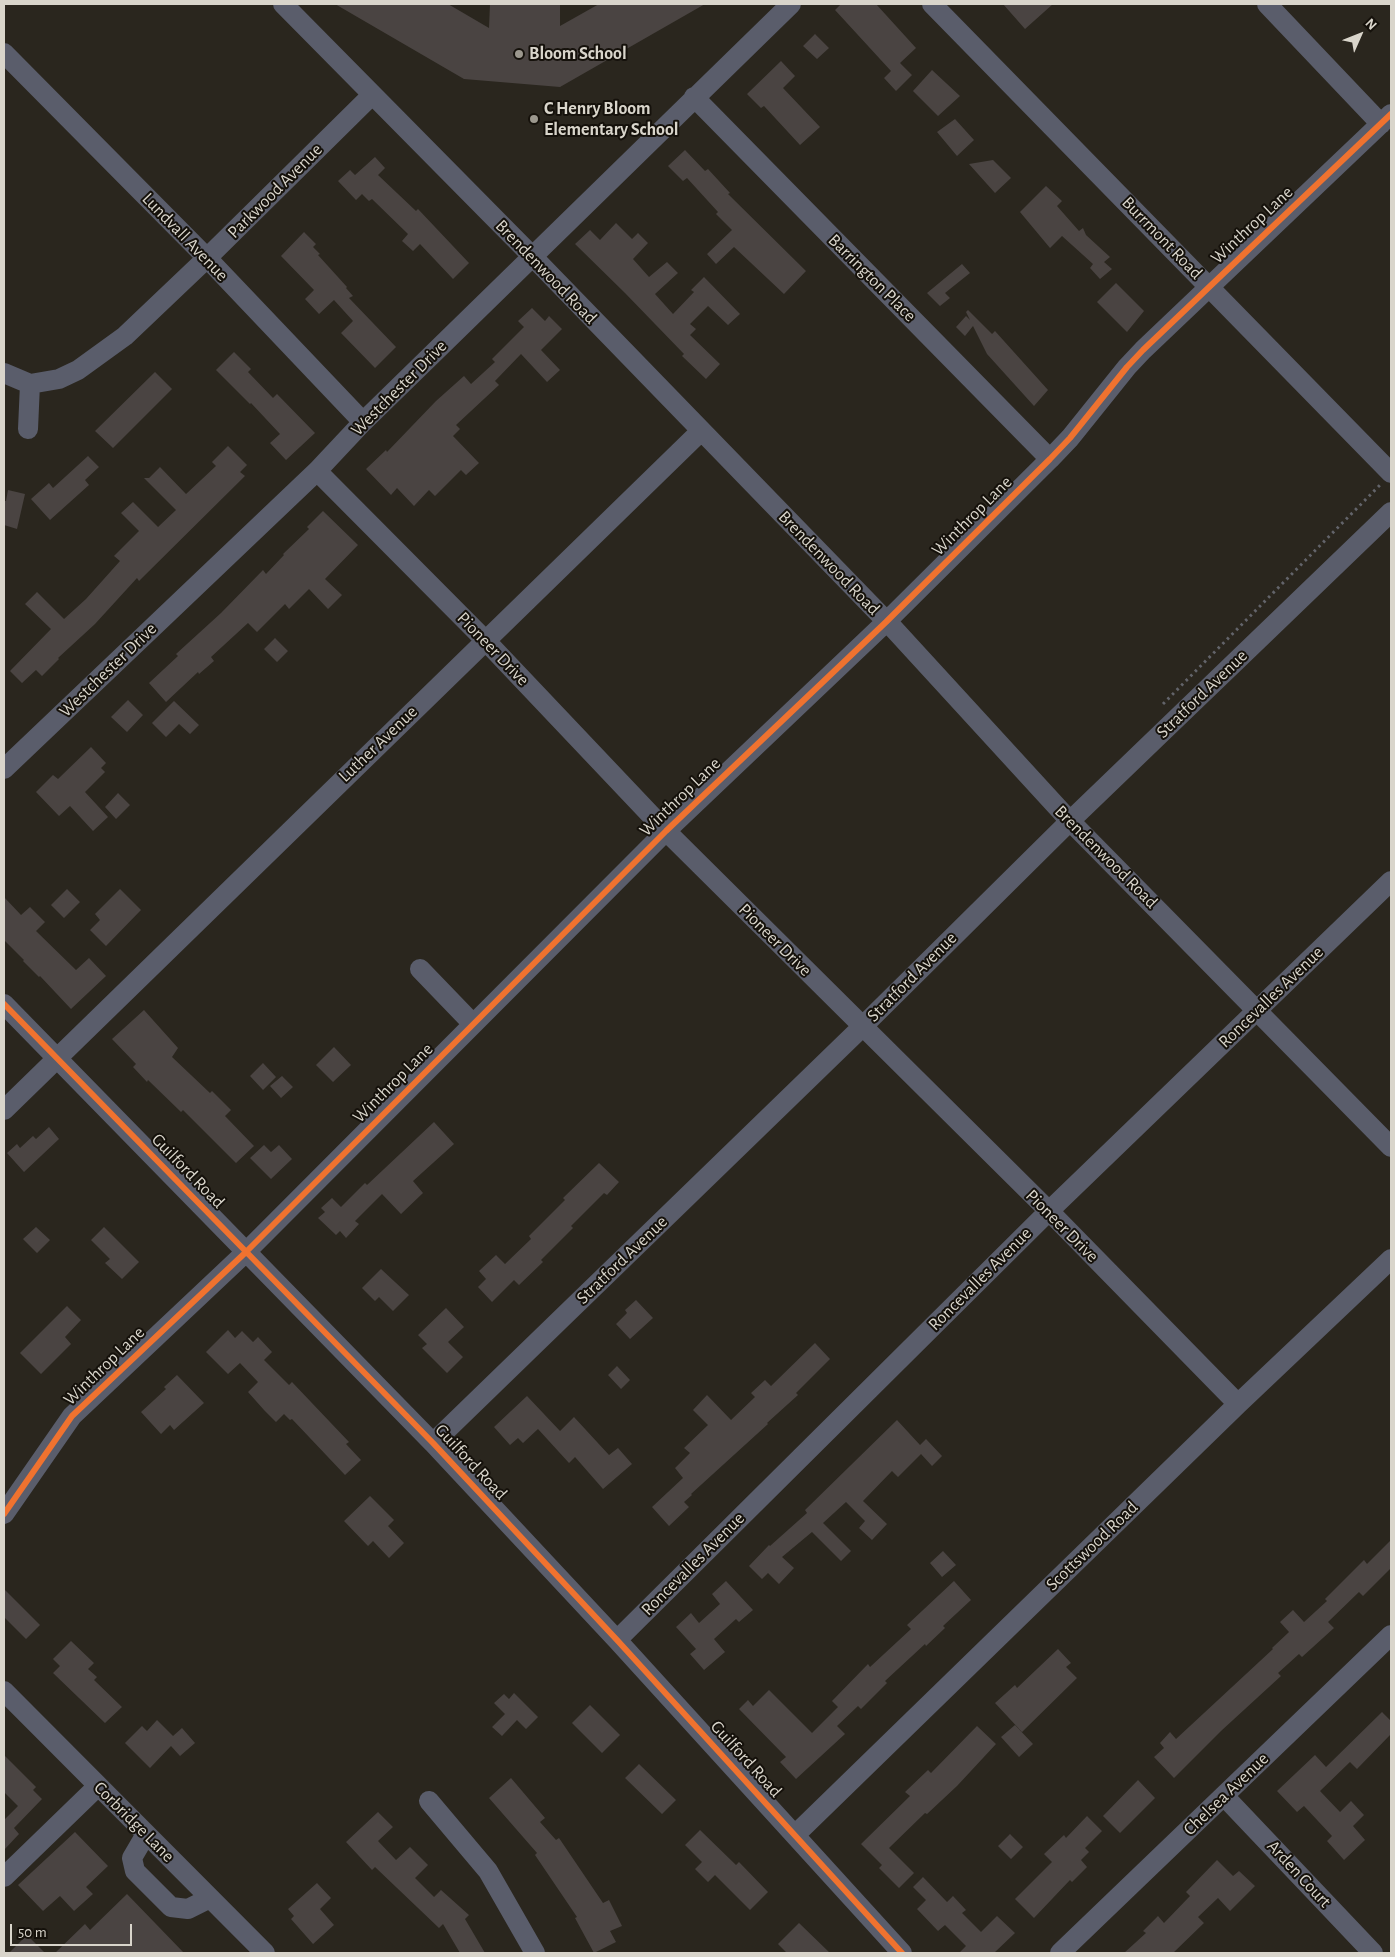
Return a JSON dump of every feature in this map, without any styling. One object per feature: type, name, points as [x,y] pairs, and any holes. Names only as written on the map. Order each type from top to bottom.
[{"type":"street","name":"Brendenwood Road","points":[[283,4],[533,258],[886,622],[1070,821],[1391,1147]]},
{"type":"street","name":"Westchester Drive","points":[[4,769],[317,471],[363,422],[791,4]]},
{"type":"street","name":"Burrmont Road","points":[[932,4],[1391,473]]},
{"type":"street","points":[[1267,4],[1386,119]]},
{"type":"street","name":"Lundvall Avenue","points":[[4,53],[207,258],[363,422]]},
{"type":"street","name":"Parkwood Avenue","points":[[30,384],[59,378],[86,364],[125,336],[372,95]]},
{"type":"street","name":"Barrington Place","points":[[694,97],[1050,459]]},
{"type":"street","name":"Winthrop Lane","points":[[4,1514],[72,1416],[246,1252],[666,831],[886,622],[1070,438],[1126,367],[1386,119]]},
{"type":"street","points":[[4,372],[30,384],[28,429]]},
{"type":"street","name":"Luther Avenue","points":[[4,1110],[701,431]]},
{"type":"street","name":"Pioneer Drive","points":[[317,471],[485,640],[666,831],[1048,1211],[1238,1404]]},
{"type":"street","name":"Stratford Avenue","points":[[433,1443],[862,1027],[1070,821],[1391,512]]},
{"type":"street","name":"Roncevalles Avenue","points":[[617,1640],[1048,1211],[1391,881]]},
{"type":"street","points":[[420,969],[473,1024]]},
{"type":"street","name":"Guilford Road","points":[[4,1004],[433,1443],[617,1640],[902,1953]]},
{"type":"street","name":"Scottswood Road","points":[[796,1835],[1238,1404],[1391,1259]]},
{"type":"street","name":"Chelsea Avenue","points":[[1060,1953],[1391,1635]]},
{"type":"street","name":"Corbridge Lane","points":[[4,1691],[265,1953]]},
{"type":"street","points":[[4,1877],[98,1786]]},
{"type":"street","name":"Arden Court","points":[[1224,1796],[1373,1953]]},
{"type":"street","points":[[429,1800],[488,1871],[535,1953]]},
{"type":"street","points":[[146,1834],[132,1858],[135,1870],[147,1883],[171,1907],[188,1909],[210,1898]]},
{"type":"building","name":"Bloom School","points":[[335,4],[448,4],[489,28],[490,4],[560,4],[560,26],[599,4],[705,4],[560,87],[464,79]]},
{"type":"building","points":[[841,4],[876,4],[916,48],[900,63],[912,75],[896,91],[884,78],[891,71],[835,10]]},
{"type":"building","points":[[1003,4],[1053,4],[1025,29]]},
{"type":"building","points":[[815,34],[829,48],[817,59],[803,46]]},
{"type":"building","points":[[781,61],[795,76],[783,88],[820,127],[800,145],[764,106],[761,108],[747,94]]},
{"type":"building","points":[[932,70],[960,96],[938,116],[913,91]]},
{"type":"building","points":[[955,119],[974,140],[957,156],[937,132]]},
{"type":"building","points":[[685,150],[705,171],[708,169],[730,193],[728,194],[806,271],[784,294],[734,247],[716,264],[707,254],[732,230],[716,214],[718,212],[687,178],[683,181],[668,166]]},
{"type":"building","points":[[375,157],[385,168],[378,175],[416,211],[418,209],[469,263],[453,279],[420,244],[413,251],[402,241],[408,234],[372,199],[369,201],[362,194],[356,200],[338,181],[350,170],[355,175]]},
{"type":"building","points":[[993,160],[1011,178],[995,193],[969,164]]},
{"type":"building","points":[[1046,186],[1062,201],[1057,206],[1079,231],[1083,228],[1086,235],[1110,257],[1104,262],[1112,269],[1100,279],[1090,268],[1093,264],[1062,236],[1050,248],[1020,212]]},
{"type":"building","points":[[616,223],[632,239],[638,233],[648,243],[633,259],[649,277],[667,262],[678,273],[655,294],[673,314],[694,292],[691,290],[704,277],[740,314],[728,325],[708,306],[690,324],[696,329],[690,335],[720,364],[706,379],[682,356],[684,354],[625,293],[575,244],[590,230],[600,240]]},
{"type":"building","points":[[304,232],[316,244],[313,247],[320,254],[318,255],[347,287],[353,296],[349,298],[396,347],[375,368],[341,333],[353,321],[334,300],[319,314],[305,299],[314,290],[281,256]]},
{"type":"building","points":[[962,264],[970,273],[945,293],[950,298],[940,306],[927,293]]},
{"type":"building","points":[[1116,283],[1144,311],[1127,332],[1097,302]]},
{"type":"building","points":[[532,308],[545,321],[549,316],[562,329],[541,350],[560,370],[547,382],[521,354],[495,381],[499,385],[456,425],[460,429],[453,436],[479,463],[466,475],[461,470],[435,496],[429,490],[414,506],[397,488],[391,495],[366,469],[386,450],[387,452],[436,401],[464,376],[471,384],[495,362],[492,359],[524,327],[518,321]]},
{"type":"building","points":[[968,310],[992,334],[995,331],[1048,390],[1034,406],[987,354],[973,326],[965,336],[956,327],[966,316],[970,320],[966,312]]},
{"type":"building","points":[[234,352],[251,369],[248,372],[273,398],[277,394],[315,433],[286,460],[270,443],[280,434],[216,370]]},
{"type":"building","points":[[155,372],[172,389],[113,448],[95,431]]},
{"type":"building","points":[[228,446],[247,465],[240,472],[245,476],[139,581],[137,578],[95,624],[58,658],[42,676],[36,670],[22,683],[10,671],[51,629],[25,604],[37,592],[64,619],[86,599],[120,561],[114,556],[139,531],[121,513],[133,502],[158,527],[176,510],[144,478],[149,478],[160,467],[186,494],[216,466],[212,462]]},
{"type":"building","points":[[88,456],[99,467],[85,480],[89,485],[50,520],[31,499],[49,483],[53,488]]},
{"type":"building","points":[[8,490],[25,494],[17,529],[4,525],[4,501],[6,501]]},
{"type":"building","points":[[323,511],[358,545],[325,579],[342,595],[328,609],[309,589],[289,609],[285,604],[257,632],[248,623],[211,657],[214,661],[199,674],[198,672],[166,702],[149,683],[178,656],[176,654],[221,613],[263,570],[266,574],[283,554],[309,529],[307,527]]},
{"type":"building","points":[[275,638],[288,651],[277,662],[264,649]]},
{"type":"building","points":[[128,700],[143,715],[127,732],[111,717]]},
{"type":"building","points":[[174,701],[199,725],[190,734],[179,724],[166,737],[152,723]]},
{"type":"building","points":[[91,747],[106,763],[101,768],[105,772],[85,792],[108,817],[93,831],[70,806],[59,816],[36,792],[53,775],[58,779]]},
{"type":"building","points":[[118,793],[130,805],[116,819],[105,807]]},
{"type":"building","points":[[67,889],[80,902],[64,918],[51,905]]},
{"type":"building","points":[[120,889],[141,910],[106,946],[90,930],[100,920],[95,914]]},
{"type":"building","points":[[4,897],[21,915],[30,907],[45,922],[36,931],[76,970],[89,958],[106,976],[71,1009],[4,940]]},
{"type":"building","points":[[144,1010],[178,1048],[172,1057],[231,1110],[225,1116],[254,1146],[236,1163],[183,1110],[181,1112],[148,1080],[147,1082],[133,1067],[136,1064],[112,1039]]},
{"type":"building","points":[[334,1047],[351,1065],[333,1082],[316,1065]]},
{"type":"building","points":[[263,1063],[276,1077],[263,1090],[250,1076]]},
{"type":"building","points":[[282,1076],[293,1087],[281,1098],[270,1086]]},
{"type":"building","points":[[434,1122],[454,1144],[413,1181],[423,1193],[401,1214],[382,1194],[355,1221],[359,1224],[346,1238],[340,1231],[336,1235],[318,1218],[325,1212],[321,1208],[332,1198],[341,1207],[365,1183],[367,1185]]},
{"type":"building","points":[[49,1127],[59,1139],[24,1172],[7,1153],[17,1144],[20,1148],[33,1136],[36,1139]]},
{"type":"building","points":[[264,1145],[271,1152],[279,1145],[292,1159],[271,1179],[250,1158]]},
{"type":"building","points":[[599,1163],[619,1182],[607,1195],[604,1193],[571,1226],[573,1228],[541,1260],[543,1262],[519,1285],[514,1280],[492,1302],[478,1287],[486,1279],[479,1271],[496,1255],[505,1264],[531,1239],[529,1236],[565,1200],[563,1198]]},
{"type":"building","points":[[36,1227],[50,1240],[37,1253],[23,1239]]},
{"type":"building","points":[[104,1227],[139,1262],[122,1279],[105,1263],[110,1259],[91,1240]]},
{"type":"building","points":[[381,1269],[409,1295],[393,1311],[379,1297],[375,1301],[362,1288]]},
{"type":"building","points":[[636,1300],[653,1318],[630,1339],[616,1324],[627,1313],[625,1310]]},
{"type":"building","points":[[67,1306],[81,1320],[65,1337],[71,1344],[41,1374],[20,1353]]},
{"type":"building","points":[[446,1308],[464,1327],[448,1342],[463,1357],[447,1373],[422,1348],[427,1344],[418,1335]]},
{"type":"building","points":[[228,1330],[235,1338],[242,1331],[253,1342],[258,1337],[272,1352],[264,1360],[289,1385],[292,1382],[349,1442],[346,1444],[361,1460],[345,1475],[292,1419],[290,1420],[284,1414],[276,1422],[264,1410],[248,1392],[258,1382],[240,1363],[228,1374],[206,1352]]},
{"type":"building","points":[[815,1343],[830,1359],[796,1393],[798,1395],[691,1494],[684,1502],[689,1507],[669,1526],[652,1507],[683,1478],[675,1468],[690,1453],[684,1448],[708,1425],[693,1410],[707,1395],[731,1420],[755,1397],[751,1393],[765,1380],[771,1386]]},
{"type":"building","points":[[617,1366],[630,1380],[621,1389],[608,1375]]},
{"type":"building","points":[[177,1375],[204,1403],[174,1430],[170,1425],[161,1434],[141,1412],[166,1389],[164,1387]]},
{"type":"building","points":[[527,1396],[560,1431],[574,1417],[609,1455],[618,1448],[632,1464],[603,1489],[575,1457],[569,1463],[538,1429],[523,1443],[518,1438],[510,1445],[494,1427]]},
{"type":"building","points":[[897,1420],[920,1445],[926,1439],[942,1456],[932,1466],[921,1454],[898,1477],[892,1471],[863,1501],[887,1524],[872,1540],[859,1528],[865,1521],[846,1502],[823,1523],[851,1551],[841,1561],[812,1532],[782,1557],[794,1568],[779,1584],[768,1573],[762,1579],[749,1566],[769,1545],[807,1513],[805,1510]]},
{"type":"building","points":[[370,1496],[394,1520],[388,1526],[404,1543],[389,1558],[373,1541],[368,1546],[344,1521]]},
{"type":"building","points":[[1391,1540],[1391,1568],[1363,1596],[1359,1592],[1328,1622],[1334,1628],[1302,1657],[1299,1654],[1278,1673],[1281,1676],[1221,1731],[1174,1778],[1154,1757],[1164,1748],[1160,1743],[1170,1732],[1176,1739],[1273,1649],[1289,1632],[1280,1622],[1293,1610],[1304,1622],[1327,1601],[1325,1599],[1364,1560],[1367,1564]]},
{"type":"building","points":[[943,1551],[956,1565],[942,1577],[930,1563]]},
{"type":"building","points":[[726,1581],[753,1610],[739,1622],[736,1619],[714,1639],[725,1652],[704,1670],[690,1654],[696,1649],[676,1627],[691,1613],[699,1623],[720,1604],[712,1594]]},
{"type":"building","points":[[954,1581],[971,1600],[943,1626],[945,1628],[926,1646],[925,1644],[885,1681],[887,1683],[861,1709],[858,1706],[837,1726],[845,1734],[796,1779],[780,1762],[786,1757],[739,1709],[748,1700],[753,1706],[769,1690],[812,1733],[838,1707],[832,1701],[868,1664],[870,1667],[911,1629],[907,1625]]},
{"type":"building","points":[[4,1589],[40,1625],[26,1639],[4,1617]]},
{"type":"building","points":[[71,1641],[94,1663],[88,1669],[97,1677],[94,1680],[122,1707],[105,1723],[53,1673],[60,1666],[53,1659]]},
{"type":"building","points":[[1058,1649],[1071,1663],[1066,1667],[1077,1678],[1022,1732],[995,1703],[1015,1685],[1017,1688]]},
{"type":"building","points":[[514,1693],[538,1717],[526,1729],[517,1720],[502,1736],[492,1727],[505,1714],[494,1703],[504,1694],[509,1699]]},
{"type":"building","points":[[590,1705],[620,1735],[602,1753],[572,1723]]},
{"type":"building","points":[[1382,1712],[1391,1721],[1391,1734],[1357,1769],[1350,1762],[1320,1791],[1340,1812],[1351,1801],[1364,1815],[1353,1826],[1365,1840],[1344,1860],[1327,1841],[1332,1836],[1304,1806],[1297,1812],[1277,1791],[1315,1755],[1326,1767]]},
{"type":"building","points":[[157,1720],[173,1736],[182,1728],[195,1743],[180,1756],[171,1746],[150,1768],[125,1743],[142,1726],[147,1731]]},
{"type":"building","points":[[1015,1725],[1033,1744],[1019,1757],[1001,1737]]},
{"type":"building","points":[[977,1726],[996,1744],[957,1786],[927,1814],[925,1813],[889,1848],[914,1873],[899,1888],[879,1868],[882,1865],[861,1844],[910,1796],[905,1792],[928,1770],[931,1773]]},
{"type":"building","points":[[4,1755],[36,1787],[33,1790],[42,1799],[14,1828],[19,1834],[4,1850],[4,1818],[18,1806],[4,1792]]},
{"type":"building","points":[[639,1764],[676,1800],[662,1814],[625,1778]]},
{"type":"building","points":[[511,1778],[545,1818],[540,1822],[556,1840],[559,1838],[603,1903],[609,1900],[622,1926],[610,1931],[616,1942],[594,1953],[575,1918],[577,1917],[535,1855],[537,1853],[489,1798]]},
{"type":"building","points":[[1138,1780],[1155,1798],[1120,1833],[1103,1816]]},
{"type":"building","points":[[378,1812],[393,1827],[378,1841],[396,1860],[410,1847],[428,1865],[415,1878],[434,1897],[441,1890],[469,1915],[465,1919],[485,1953],[460,1953],[443,1924],[439,1928],[375,1867],[372,1870],[346,1842]]},
{"type":"building","points":[[1087,1816],[1102,1831],[1085,1848],[1089,1852],[1081,1860],[1087,1867],[1072,1882],[1070,1880],[1034,1918],[1015,1899],[1052,1862],[1044,1854],[1064,1835],[1066,1838]]},
{"type":"building","points":[[700,1830],[736,1865],[739,1862],[768,1892],[750,1910],[715,1875],[708,1882],[695,1869],[702,1862],[685,1845]]},
{"type":"building","points":[[75,1832],[108,1866],[86,1887],[93,1894],[74,1911],[60,1896],[43,1911],[18,1885]]},
{"type":"building","points":[[1010,1834],[1023,1847],[1011,1859],[998,1846]]},
{"type":"building","points":[[1217,1860],[1233,1876],[1239,1871],[1255,1886],[1230,1911],[1218,1898],[1198,1917],[1204,1923],[1173,1953],[1124,1953],[1146,1933],[1143,1931],[1158,1916],[1164,1923],[1190,1896],[1186,1892]]},
{"type":"building","points":[[923,1877],[947,1902],[953,1896],[966,1910],[962,1913],[981,1932],[997,1916],[1015,1933],[994,1953],[959,1953],[966,1946],[945,1925],[938,1931],[917,1909],[926,1900],[913,1887]]},
{"type":"building","points":[[317,1883],[331,1898],[320,1909],[334,1925],[313,1944],[291,1919],[294,1916],[288,1909]]},
{"type":"building","points":[[127,1894],[184,1953],[55,1953],[85,1924],[90,1930]]},
{"type":"building","points":[[799,1923],[830,1953],[787,1953],[778,1944]]},
{"type":"building","points":[[27,1935],[45,1953],[9,1953]]},
{"type":"cycle path","points":[[4,1514],[72,1416],[246,1252],[666,831],[886,622],[1070,438],[1143,350],[1391,114]]},
{"type":"cycle path","points":[[4,1004],[433,1443],[617,1640],[902,1953]]},
{"type":"place","name":"Bloom School","points":[[519,54]]},
{"type":"place","name":"C Henry Bloom Elementary School","points":[[534,119]]}]
